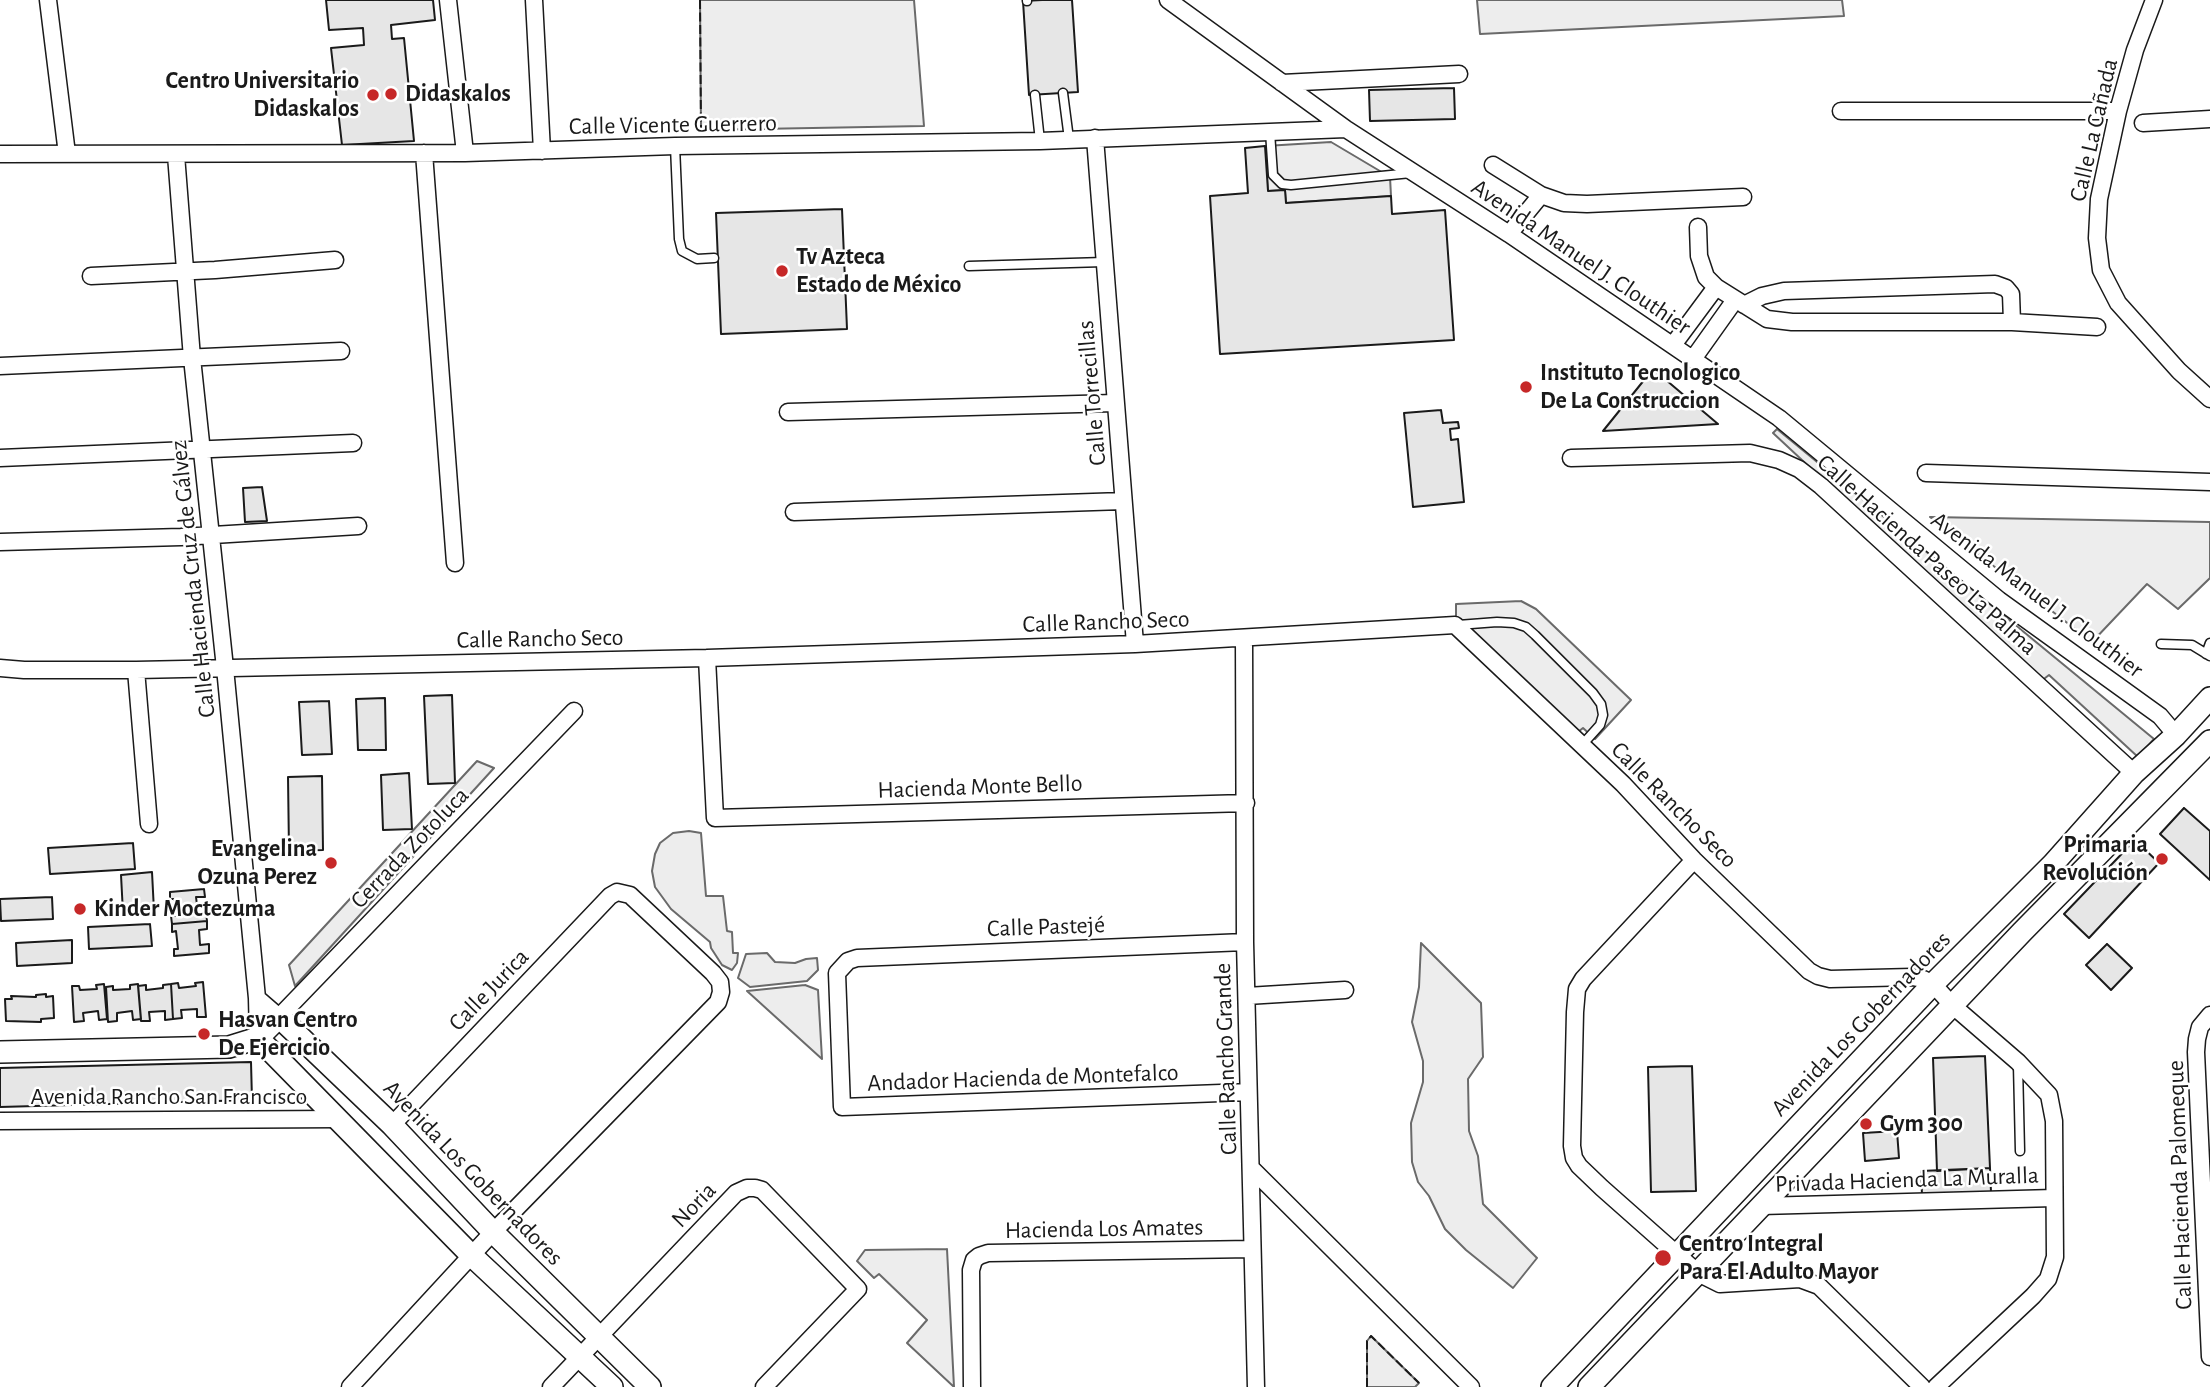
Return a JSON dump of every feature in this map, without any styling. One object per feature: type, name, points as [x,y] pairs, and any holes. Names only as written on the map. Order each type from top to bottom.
[{"type":"street","points":[[48,0],[67,154]]},
{"type":"street","points":[[449,0],[465,153]]},
{"type":"street","points":[[534,0],[541,151]]},
{"type":"street","name":"Avenida Manuel J. Clouthier","points":[[1168,0],[1346,129],[1509,234],[1779,418],[1999,600],[2160,716],[2182,728]]},
{"type":"street","name":"Calle La Cañada","points":[[2154,0],[2135,50],[2118,111],[2099,199],[2097,238],[2101,270],[2118,303],[2179,372],[2210,399]]},
{"type":"street","points":[[1282,83],[1459,74]]},
{"type":"street","points":[[1841,111],[2118,111]]},
{"type":"street","points":[[2143,123],[2210,119]]},
{"type":"street","name":"Calle Vicente Guerrero","points":[[0,154],[465,153],[675,146],[1040,141],[1346,129]]},
{"type":"street","name":"Calle Torrecillas","points":[[1095,138],[1135,644]]},
{"type":"street","points":[[424,153],[455,563]]},
{"type":"street","name":"Calle Hacienda Cruz de Gálvez","points":[[176,155],[192,358],[225,668],[257,998],[258,1038]]},
{"type":"street","points":[[1493,165],[1541,195],[1564,203],[1743,197]]},
{"type":"street","points":[[1509,234],[1541,195]]},
{"type":"street","points":[[1698,227],[1701,266],[1706,277],[1716,288],[1767,319],[1792,322],[2012,322],[2097,327]]},
{"type":"street","points":[[92,276],[335,260]]},
{"type":"street","points":[[1693,359],[1740,302],[1784,291],[1995,284],[2006,288],[2011,294],[2012,322]]},
{"type":"street","points":[[1673,345],[1716,288]]},
{"type":"street","points":[[0,366],[341,351]]},
{"type":"street","points":[[788,412],[1115,403]]},
{"type":"street","points":[[0,458],[353,443]]},
{"type":"street","name":"Calle Hacienda Paseo La Palma","points":[[1571,458],[1750,453],[1779,460],[1799,469],[1821,486],[2134,773]]},
{"type":"street","points":[[1926,474],[2210,482]]},
{"type":"street","points":[[794,512],[1123,501]]},
{"type":"street","points":[[0,542],[210,535],[358,526]]},
{"type":"street","name":"Calle Rancho Seco","points":[[0,668],[136,670],[707,658],[1135,644],[1455,625],[1623,784],[1694,860],[1808,971],[1830,979],[1912,977],[1933,984]]},
{"type":"street","name":"Calle Rancho Grande","points":[[1244,639],[1245,942],[1252,1169],[1471,1387]]},
{"type":"street","name":"Hacienda Monte Bello","points":[[707,658],[715,818],[1246,803]]},
{"type":"street","points":[[136,670],[149,824]]},
{"type":"street","name":"Avenida Los Gobernadores","points":[[1552,1387],[1933,984],[2053,864],[2134,773],[2210,698]]},
{"type":"street","name":"Cerrada Zotoluca","points":[[279,1017],[574,711]]},
{"type":"street","points":[[2182,728],[2210,733]]},
{"type":"street","points":[[1589,1387],[1952,1005],[2206,753],[2182,728]]},
{"type":"street","points":[[1694,860],[1583,979],[1577,989],[1574,1012],[1574,1157],[1602,1188],[1698,1273],[1720,1284],[1800,1279],[1819,1286],[1922,1387]]},
{"type":"street","name":"Calle Jurica","points":[[392,1125],[610,896],[624,892],[630,895],[713,973],[720,982],[718,1002],[493,1232]]},
{"type":"street","name":"Calle Pastejé","points":[[842,1107],[837,973],[848,961],[871,957],[1245,942]]},
{"type":"street","points":[[1933,984],[1952,1005],[2042,1085],[2049,1095],[2054,1121],[2055,1257],[2048,1279],[1936,1387]]},
{"type":"street","points":[[1247,996],[1345,990]]},
{"type":"street","points":[[0,1052],[229,1047],[258,1038],[279,1017],[257,998]]},
{"type":"street","name":"Calle Hacienda Palomeque","points":[[2210,1015],[2200,1027],[2196,1052],[2210,1357]]},
{"type":"street","name":"Avenida Los Gobernadores","points":[[279,1017],[392,1125],[493,1232],[650,1387]]},
{"type":"street","points":[[258,1038],[471,1255],[612,1387]]},
{"type":"street","name":"Andador Hacienda de Montefalco","points":[[842,1107],[1248,1093]]},
{"type":"street","name":"Avenida Rancho San Francisco","points":[[0,1121],[338,1119]]},
{"type":"street","points":[[1252,1169],[1256,1387]]},
{"type":"street","name":"Noria","points":[[598,1337],[737,1194],[747,1188],[762,1190],[858,1289],[764,1387]]},
{"type":"street","name":"Privada Hacienda La Muralla","points":[[1761,1206],[2054,1198]]},
{"type":"street","points":[[350,1387],[493,1232]]},
{"type":"street","name":"Hacienda Los Amates","points":[[972,1387],[971,1270],[979,1256],[988,1253],[1252,1249]]},
{"type":"street","points":[[551,1387],[598,1337]]},
{"type":"lane","points":[[1063,93],[1069,139]]},
{"type":"lane","points":[[1035,95],[1040,141]]},
{"type":"lane","points":[[1270,132],[1273,175],[1282,184],[1413,173]]},
{"type":"lane","points":[[675,146],[679,239],[682,251],[697,259],[714,258]]},
{"type":"lane","points":[[969,266],[1104,262]]},
{"type":"lane","points":[[1455,625],[1514,623],[1526,627],[1535,635],[1601,704],[1603,715],[1600,725],[1582,745]]},
{"type":"lane","points":[[2161,644],[2192,645],[2208,655],[2210,643]]},
{"type":"lane","points":[[2018,1062],[2020,1151]]},
{"type":"shaded area","points":[[700,0],[914,0],[924,126],[701,130]]},
{"type":"shaded area","points":[[1477,0],[1842,0],[1844,16],[1480,34]]},
{"type":"shaded area","points":[[1331,142],[1390,177],[1391,196],[1286,203],[1285,190],[1268,191],[1265,146]]},
{"type":"shaded area","points":[[1777,429],[2154,739],[2138,757],[2049,675],[2040,682],[1773,433]]},
{"type":"shaded area","points":[[1930,517],[2210,522],[2210,578],[2178,609],[2147,584],[2092,642]]},
{"type":"shaded area","points":[[1521,601],[1536,609],[1631,700],[1595,739],[1583,728],[1578,732],[1456,617],[1456,604]]},
{"type":"shaded area","points":[[477,761],[494,768],[295,986],[289,965]]},
{"type":"shaded area","points":[[673,833],[701,833],[706,896],[723,896],[727,931],[732,932],[733,953],[738,953],[737,963],[732,970],[722,965],[710,942],[671,909],[655,887],[652,871],[660,843]]},
{"type":"shaded area","points":[[1421,943],[1481,1003],[1483,1057],[1468,1079],[1469,1131],[1478,1156],[1483,1204],[1537,1258],[1513,1288],[1445,1229],[1429,1196],[1418,1182],[1412,1162],[1411,1123],[1423,1082],[1423,1061],[1412,1022],[1419,987]]},
{"type":"shaded area","points":[[767,953],[775,962],[795,963],[817,958],[818,970],[807,981],[750,987],[738,978],[746,954]]},
{"type":"shaded area","points":[[805,985],[818,990],[822,1059],[747,991]]},
{"type":"shaded area","points":[[947,1249],[954,1387],[907,1343],[927,1320],[879,1274],[874,1278],[857,1261],[865,1250]]},
{"type":"shaded area","points":[[1371,1336],[1419,1383],[1415,1387],[1367,1387],[1367,1341]]},
{"type":"building","name":"Didaskalos","points":[[326,0],[433,0],[435,20],[391,25],[392,39],[404,38],[414,141],[342,145],[331,48],[364,45],[363,28],[329,30]]},
{"type":"building","points":[[1072,0],[1078,92],[1029,95],[1023,1]]},
{"type":"building","points":[[1454,88],[1455,119],[1370,121],[1369,90]]},
{"type":"building","points":[[1265,146],[1268,191],[1285,190],[1286,203],[1391,196],[1392,214],[1445,210],[1454,340],[1220,354],[1210,196],[1248,193],[1245,148]]},
{"type":"building","name":"Tv Azteca Estado de México","points":[[842,209],[847,329],[721,334],[716,213]]},
{"type":"building","points":[[1653,369],[1718,424],[1603,431]]},
{"type":"building","points":[[1441,410],[1443,423],[1458,422],[1459,428],[1450,429],[1451,440],[1458,439],[1464,502],[1413,507],[1404,413]]},
{"type":"building","points":[[262,487],[267,521],[245,522],[243,488]]},
{"type":"building","points":[[452,695],[455,783],[428,784],[424,696]]},
{"type":"building","points":[[385,698],[386,750],[358,750],[356,699]]},
{"type":"building","points":[[329,701],[332,754],[302,755],[299,702]]},
{"type":"building","points":[[409,773],[412,829],[383,830],[381,775]]},
{"type":"building","points":[[322,776],[323,850],[289,851],[288,777]]},
{"type":"building","points":[[2184,808],[2210,831],[2210,880],[2160,834]]},
{"type":"building","points":[[2135,840],[2159,863],[2089,938],[2064,914]]},
{"type":"building","points":[[133,843],[135,869],[50,874],[48,848]]},
{"type":"building","points":[[152,872],[154,911],[123,913],[121,875]]},
{"type":"building","points":[[204,889],[205,897],[196,897],[198,913],[206,912],[207,921],[172,924],[171,916],[175,916],[174,899],[170,899],[170,892]]},
{"type":"building","points":[[52,897],[53,919],[1,921],[0,899]]},
{"type":"building","points":[[207,921],[207,929],[199,930],[200,945],[209,944],[209,953],[174,956],[174,949],[178,949],[176,931],[172,932],[172,924]]},
{"type":"building","points":[[150,924],[152,946],[89,949],[88,927]]},
{"type":"building","points":[[72,940],[72,963],[17,966],[16,943]]},
{"type":"building","points":[[2107,944],[2132,968],[2111,990],[2086,965]]},
{"type":"building","points":[[203,982],[206,1017],[197,1017],[197,1009],[181,1010],[182,1018],[173,1019],[171,984],[178,983],[179,988],[196,986],[195,983]]},
{"type":"building","points":[[104,984],[107,1019],[99,1020],[98,1011],[83,1013],[84,1021],[74,1022],[72,986],[79,986],[80,990],[97,989],[96,985]]},
{"type":"building","points":[[138,984],[141,1019],[133,1020],[132,1011],[117,1013],[117,1021],[108,1022],[106,987],[113,986],[113,990],[130,989],[130,985]]},
{"type":"building","points":[[171,984],[173,1019],[165,1020],[165,1011],[149,1012],[150,1021],[141,1021],[138,986],[146,985],[146,990]]},
{"type":"building","points":[[46,994],[46,997],[53,996],[54,1018],[41,1019],[41,1022],[6,1021],[5,999],[12,999],[11,996],[36,997]]},
{"type":"building","points":[[1985,1056],[1990,1168],[1937,1171],[1933,1058]]},
{"type":"building","points":[[251,1062],[252,1100],[0,1107],[0,1068]]},
{"type":"building","points":[[1692,1066],[1696,1191],[1651,1192],[1648,1067]]},
{"type":"building","points":[[1897,1131],[1899,1158],[1865,1161],[1863,1133]]},
{"type":"building","points":[[1990,1168],[1991,1192],[1922,1195],[1921,1171]]},
{"type":"fence","points":[[700,0],[701,130]]},
{"type":"fence","points":[[1367,1387],[1367,1341],[1371,1336],[1419,1383]]},
{"type":"place","name":"Didaskalos","points":[[391,94]]},
{"type":"place","name":"Centro Universitario Didaskalos","points":[[373,95]]},
{"type":"place","name":"Tv Azteca Estado de México","points":[[782,271]]},
{"type":"place","name":"Instituto Tecnologico De La Construccion","points":[[1526,387]]},
{"type":"place","name":"Primaria Revolución","points":[[2162,859]]},
{"type":"place","name":"Evangelina Ozuna Perez","points":[[331,863]]},
{"type":"place","name":"Kinder Moctezuma","points":[[80,909]]},
{"type":"place","name":"Hasvan Centro De Ejercicio","points":[[204,1034]]},
{"type":"place","name":"Gym 300","points":[[1866,1124]]},
{"type":"place","name":"Centro Integral Para El Adulto Mayor","points":[[1663,1258]]}]
